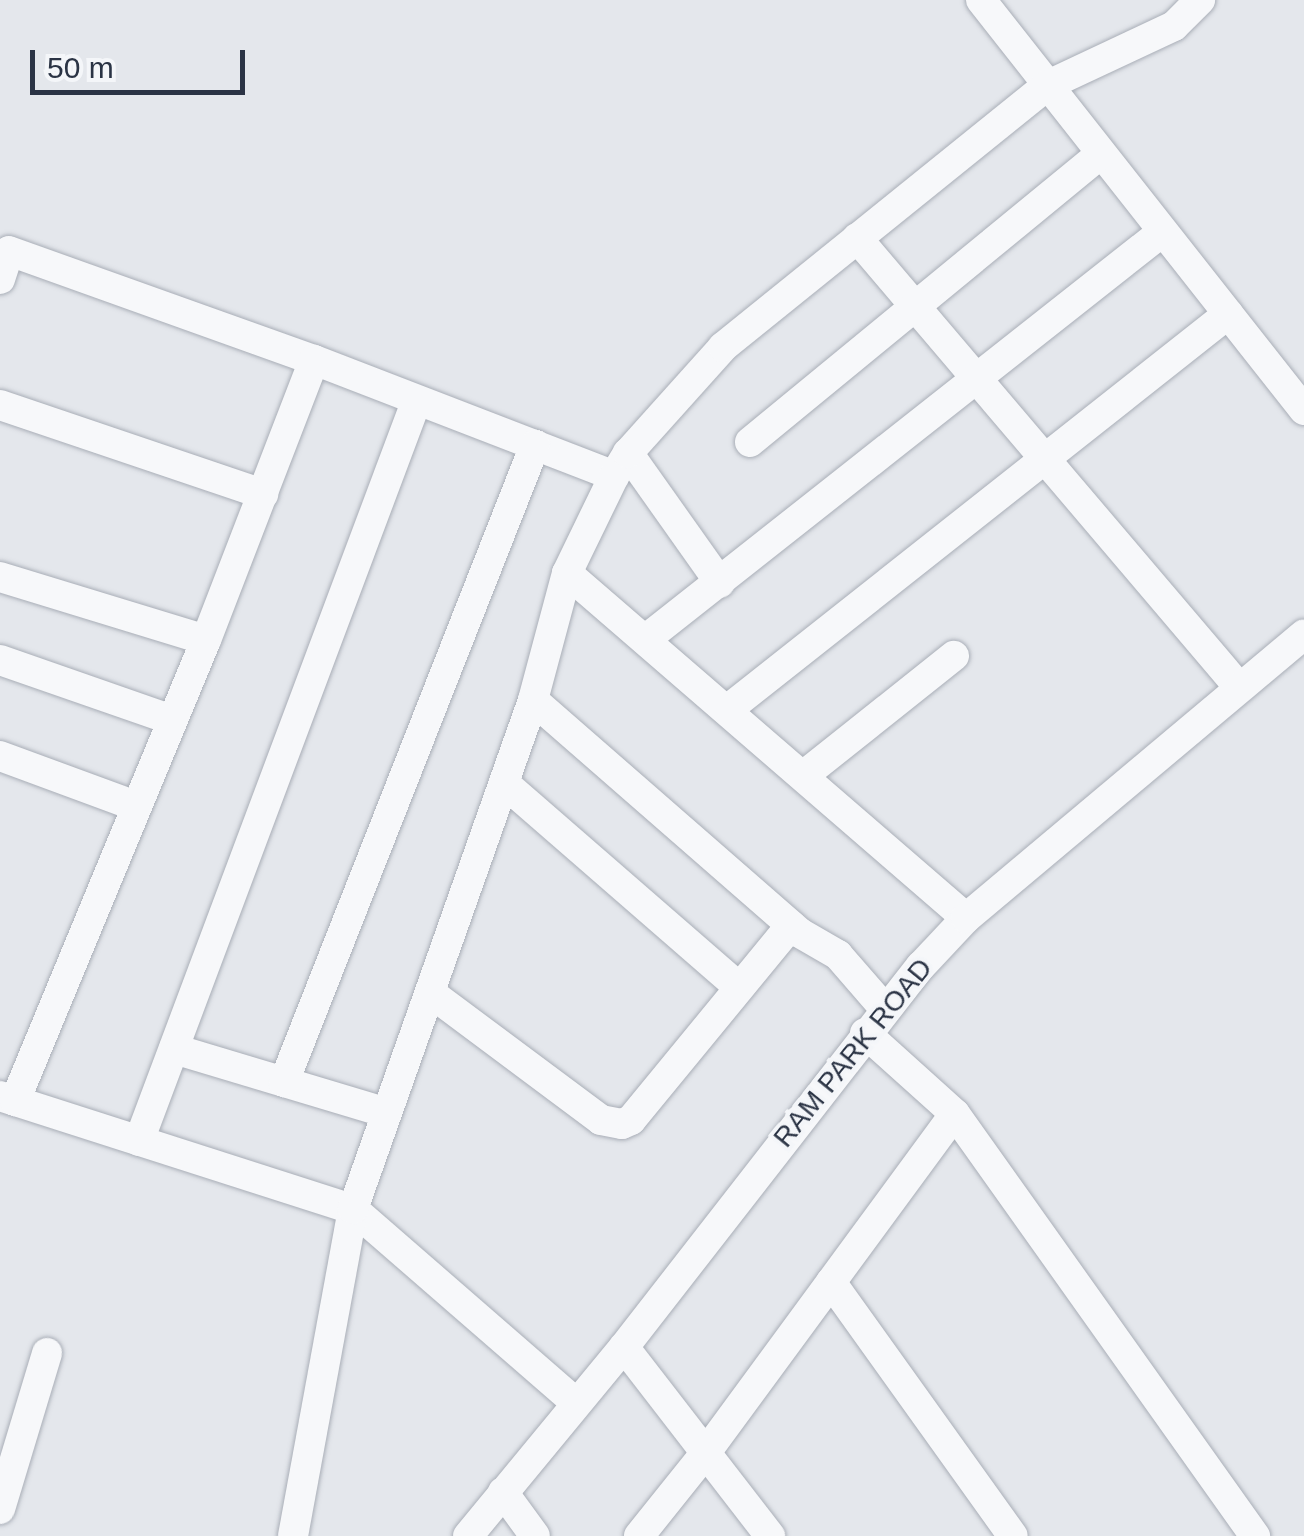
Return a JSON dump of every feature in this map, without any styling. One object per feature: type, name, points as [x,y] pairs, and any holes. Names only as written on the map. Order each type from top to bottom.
[{"type":"street","points":[[981,0],[1304,410]]},
{"type":"street","points":[[293,1536],[353,1209],[534,700],[567,572],[621,465],[723,347],[1046,86],[1174,26],[1200,0]]},
{"type":"street","points":[[750,442],[1100,154]]},
{"type":"street","points":[[646,639],[1162,232]]},
{"type":"street","points":[[857,238],[1238,686]]},
{"type":"street","points":[[3,259],[314,360],[535,445],[621,465],[720,583]]},
{"type":"street","points":[[728,710],[1228,314]]},
{"type":"street","points":[[314,360],[206,640],[8,1099],[353,1209],[576,1403]]},
{"type":"street","points":[[139,1140],[416,402]]},
{"type":"street","points":[[0,405],[263,494]]},
{"type":"street","points":[[284,1082],[535,445]]},
{"type":"street","points":[[567,572],[966,918]]},
{"type":"street","points":[[0,577],[206,640]]},
{"type":"street","name":"RAM PARK ROAD","points":[[468,1536],[624,1348],[865,1033],[966,918],[1304,634]]},
{"type":"street","points":[[804,776],[954,656]]},
{"type":"street","points":[[0,660],[172,720]]},
{"type":"street","points":[[534,700],[791,924],[838,955],[885,1009]]},
{"type":"street","points":[[0,756],[136,806]]},
{"type":"street","points":[[504,783],[739,987]]},
{"type":"street","points":[[432,994],[613,1125],[631,1120],[791,924]]},
{"type":"street","points":[[865,1033],[955,1114],[1255,1536]]},
{"type":"street","points":[[174,1049],[387,1113]]},
{"type":"street","points":[[639,1536],[707,1452],[955,1114]]},
{"type":"street","points":[[831,1282],[1013,1536]]},
{"type":"street","points":[[624,1348],[770,1536]]},
{"type":"street","points":[[0,1510],[47,1353]]},
{"type":"street","points":[[503,1492],[535,1536]]}]
